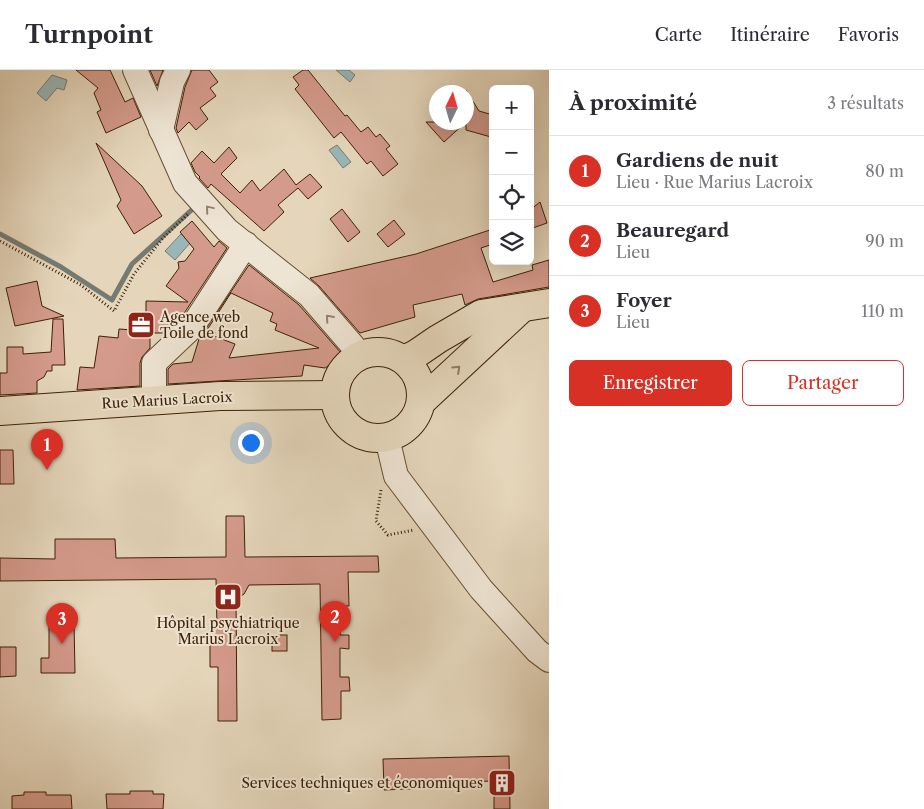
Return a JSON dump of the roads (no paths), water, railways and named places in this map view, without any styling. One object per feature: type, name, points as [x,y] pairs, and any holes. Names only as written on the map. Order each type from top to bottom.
[{"type":"main road","points":[[404,360],[480,314],[549,303]]},
{"type":"main road","points":[[421,402],[522,308]]},
{"type":"main road","points":[[369,352],[393,354],[404,360],[418,378],[422,390],[418,415],[400,434],[387,438],[363,437],[342,420],[336,408],[334,395],[340,372],[348,363],[369,352]]},
{"type":"main road","name":"Rue Marius Lacroix","points":[[0,411],[220,396],[334,395]]},
{"type":"street","points":[[135,70],[185,183],[227,230],[309,295],[353,346],[358,357]]},
{"type":"street","points":[[161,130],[172,82],[178,70]]},
{"type":"street","points":[[154,400],[154,362],[192,326],[246,244]]},
{"type":"street","points":[[387,438],[396,476],[481,589],[537,651],[549,660]]},
{"type":"water","points":[[336,70],[349,70],[355,75],[350,82]]},
{"type":"water","points":[[52,75],[67,80],[64,90],[57,88],[46,101],[37,93]]},
{"type":"water","points":[[337,145],[351,162],[343,168],[329,150]]},
{"type":"water","points":[[181,234],[191,242],[175,260],[165,251]]},
{"type":"waterway","points":[[0,234],[61,267],[112,300],[132,264],[196,206]]},
{"type":"place","name":"Agence web Toile de fond","points":[[141,325]]},
{"type":"place","name":"Gardiens de nuit","points":[[47,470]]},
{"type":"place","name":"Hôpital psychiatrique Marius Lacroix","points":[[228,597]]},
{"type":"place","name":"Beauregard","points":[[335,642]]},
{"type":"place","name":"Foyer","points":[[62,644]]},
{"type":"place","name":"Services techniques et économiques","points":[[502,783]]}]
